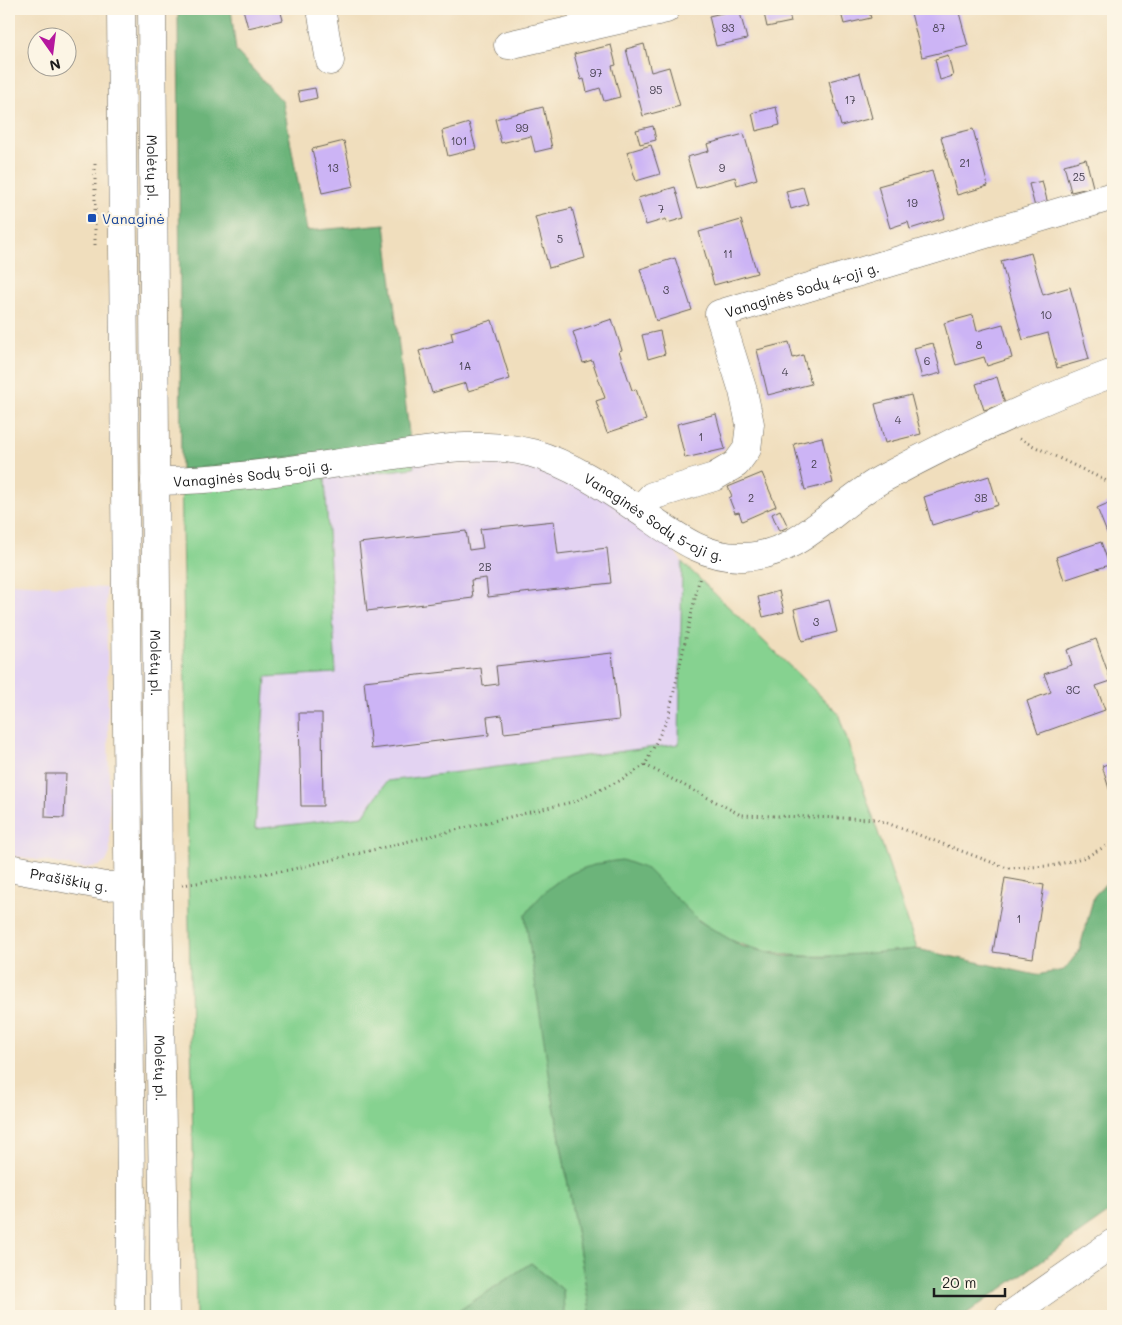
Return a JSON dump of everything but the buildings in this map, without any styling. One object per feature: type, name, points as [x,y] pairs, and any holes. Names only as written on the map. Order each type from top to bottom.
[{"type":"main road","name":"Molėtų pl.","points":[[121,9],[129,885],[130,1316]]},
{"type":"main road","name":"Molėtų pl.","points":[[152,9],[158,887],[165,1316]]},
{"type":"main road","points":[[321,9],[330,61]]},
{"type":"main road","points":[[508,45],[666,9]]},
{"type":"main road","name":"Vanaginės Sodų 4-oji g.","points":[[639,510],[652,496],[714,477],[736,464],[747,449],[750,424],[743,391],[719,314],[1113,196]]},
{"type":"main road","name":"Vanaginės Sodų 5-oji g.","points":[[155,481],[284,470],[457,447],[497,447],[532,454],[576,470],[639,510],[668,533],[706,551],[743,557],[767,553],[792,544],[820,526],[868,487],[991,425],[1113,373]]},
{"type":"main road","name":"Prašiškių g.","points":[[9,868],[105,886],[129,885]]},
{"type":"main road","points":[[1009,1316],[1113,1243]]},
{"type":"path","points":[[991,425],[1113,484]]},
{"type":"path","points":[[158,887],[289,870],[576,801],[620,781],[645,764],[668,718],[706,551]]},
{"type":"path","points":[[1113,651],[1111,653],[1113,659]]},
{"type":"path","points":[[645,764],[741,815],[876,820],[1007,868],[1052,866],[1086,858],[1113,842]]},
{"type":"shaded area","points":[[534,441],[632,490],[682,562],[680,744],[387,781],[363,816],[255,829],[266,677],[336,673],[325,478],[414,467],[410,442]]},
{"type":"shaded area","points":[[9,583],[106,588],[110,853],[106,862],[99,866],[83,868],[9,855]]},
{"type":"green space","points":[[178,9],[231,9],[236,51],[283,102],[307,231],[385,224],[410,442],[181,470]]},
{"type":"green space","points":[[410,442],[414,468],[325,478],[336,673],[266,677],[255,829],[363,816],[387,781],[679,744],[682,562],[838,713],[917,949],[832,956],[804,956],[776,953],[749,947],[723,936],[699,920],[647,869],[552,1093],[591,1316],[564,1316],[563,1290],[531,1263],[451,1316],[196,1316],[181,470]]},
{"type":"green space","points":[[622,860],[647,869],[699,921],[741,946],[783,956],[824,957],[917,949],[1036,975],[1064,970],[1079,951],[1094,896],[1113,876],[1113,1210],[963,1316],[591,1316],[552,1093],[525,916],[545,892],[566,876],[606,862]]},
{"type":"green space","points":[[531,1263],[563,1290],[564,1316],[451,1316]]},
{"type":"place","name":"Vanaginė","points":[[92,218]]}]
